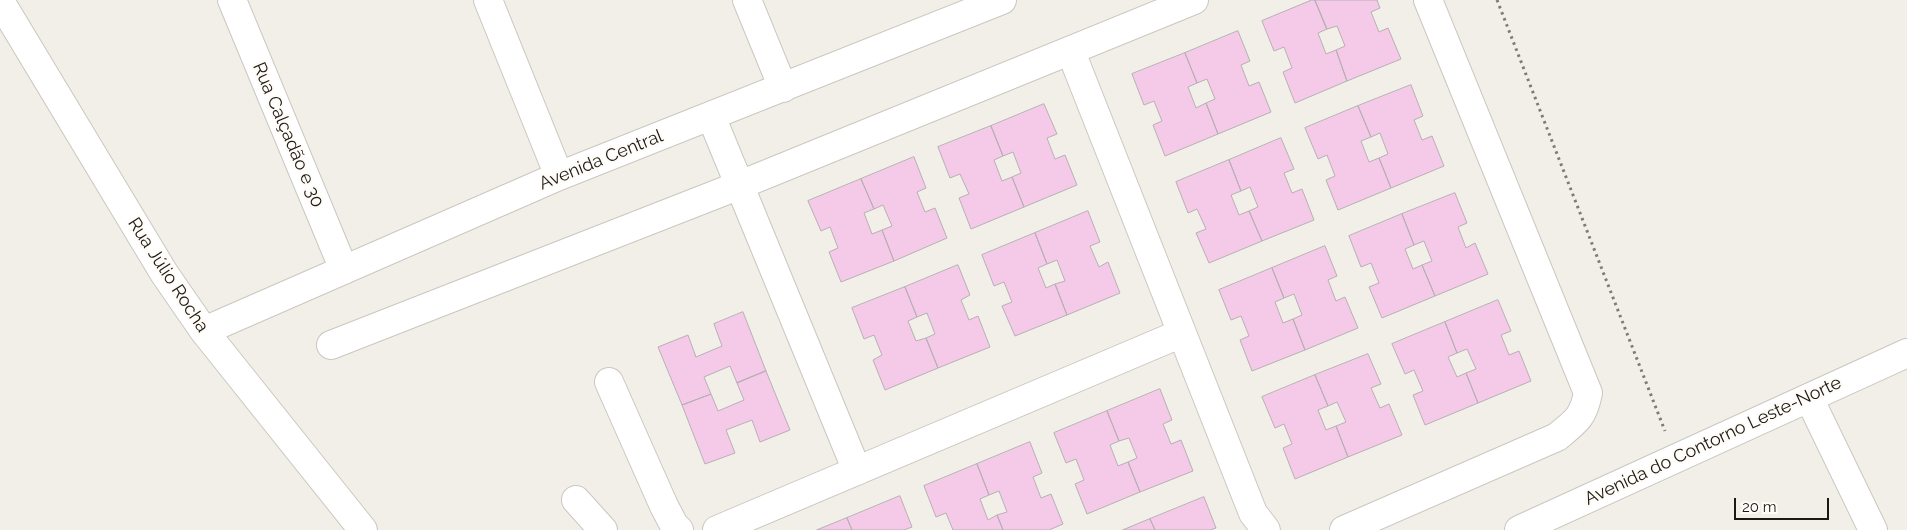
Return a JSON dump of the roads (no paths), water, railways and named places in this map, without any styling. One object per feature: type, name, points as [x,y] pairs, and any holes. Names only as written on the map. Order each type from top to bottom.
[{"type":"street","name":"Rua Calçadão e 30","points":[[232,0],[344,270]]},
{"type":"street","points":[[488,0],[559,176]]},
{"type":"street","points":[[747,0],[783,88]]},
{"type":"street","name":"Avenida Central","points":[[204,330],[559,176],[1002,0]]},
{"type":"street","points":[[330,345],[740,185],[1071,52],[1194,0]]},
{"type":"street","points":[[1344,530],[1557,437],[1574,423],[1585,410],[1588,393],[1428,0]]},
{"type":"street","name":"Rua Júlio Rocha","points":[[3,14],[164,273],[204,330],[363,530]]},
{"type":"street","points":[[1071,52],[1253,513],[1266,530]]},
{"type":"street","points":[[711,116],[858,471]]},
{"type":"street","points":[[727,528],[1182,333]]},
{"type":"street","name":"Avenida do Contorno Leste-Norte","points":[[1519,530],[1552,523],[1676,459],[1907,353]]},
{"type":"street","points":[[609,382],[664,506],[674,525],[679,530]]},
{"type":"street","points":[[1808,398],[1872,530]]},
{"type":"street","points":[[576,500],[604,530]]}]
